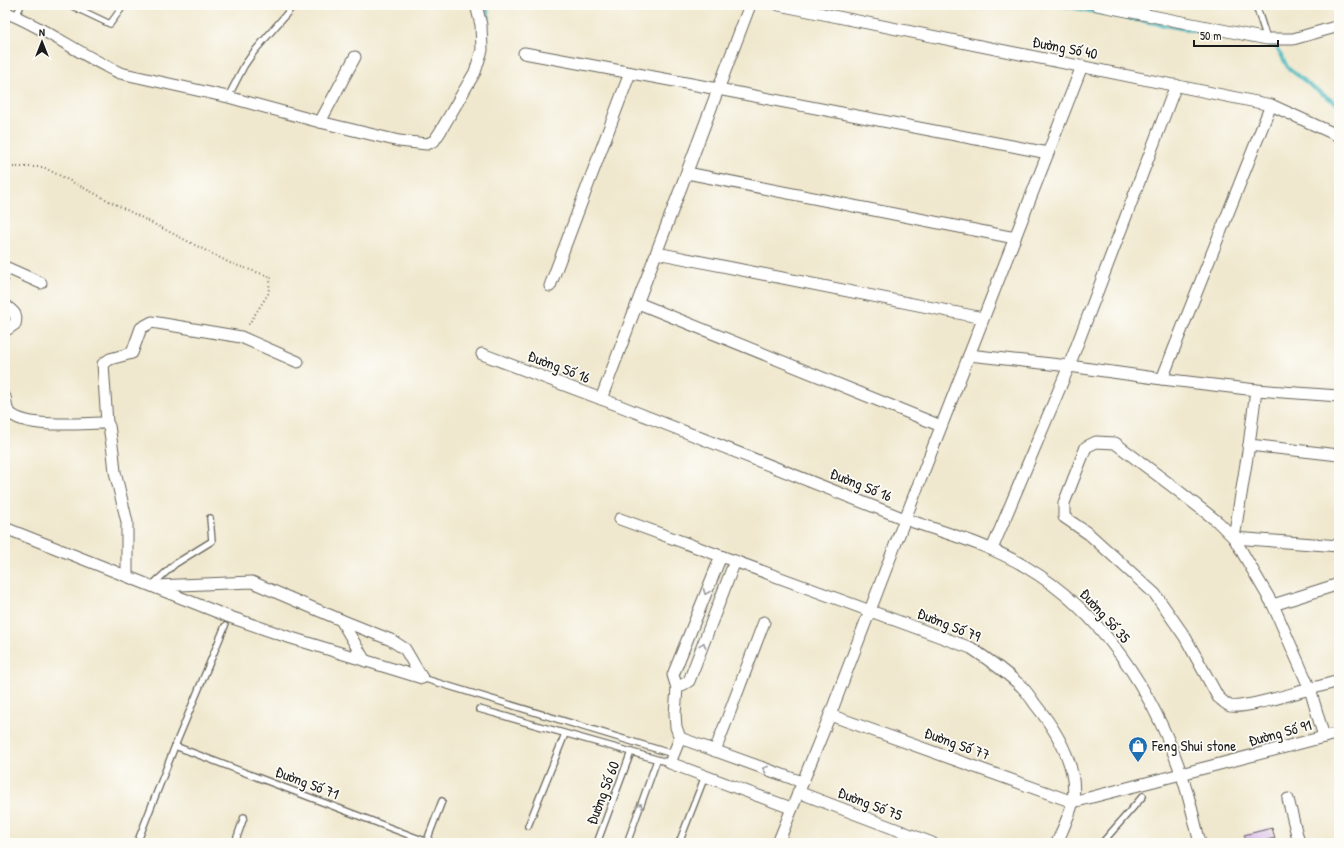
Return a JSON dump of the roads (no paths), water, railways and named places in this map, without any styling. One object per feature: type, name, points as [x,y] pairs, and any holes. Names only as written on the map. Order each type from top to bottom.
[{"type":"street","points":[[5,12],[44,29],[120,73],[228,97],[320,122],[399,141],[427,144],[434,141],[475,72],[482,50],[482,25],[476,5]]},
{"type":"street","points":[[601,399],[750,5]]},
{"type":"street","name":"Đường Số 40","points":[[779,5],[1271,105],[1339,136]]},
{"type":"street","points":[[1103,6],[1267,39],[1293,39],[1339,26]]},
{"type":"street","points":[[524,53],[1048,153]]},
{"type":"street","points":[[320,122],[355,57]]},
{"type":"street","points":[[905,518],[1082,66]]},
{"type":"street","points":[[550,286],[630,73]]},
{"type":"street","points":[[992,550],[1069,366],[1176,85]]},
{"type":"street","points":[[1162,379],[1271,105]]},
{"type":"street","points":[[687,172],[1015,238]]},
{"type":"street","points":[[657,252],[983,318]]},
{"type":"street","points":[[5,268],[41,283]]},
{"type":"street","points":[[638,302],[941,426]]},
{"type":"street","points":[[5,305],[16,314],[15,324],[5,330]]},
{"type":"street","points":[[127,576],[127,522],[114,472],[111,437],[107,423],[102,364],[110,359],[132,354],[141,328],[152,322],[241,337],[298,362]]},
{"type":"street","name":"Đường Số 16","points":[[482,354],[905,518],[830,715],[778,843]]},
{"type":"street","points":[[969,355],[1256,390],[1339,396]]},
{"type":"street","points":[[1234,538],[1256,390]]},
{"type":"street","points":[[5,397],[6,410],[15,417],[26,422],[107,423]]},
{"type":"street","points":[[1324,737],[1310,689],[1273,605],[1234,538],[1218,522],[1115,443],[1096,442],[1086,447],[1064,503],[1064,517],[1089,534],[1155,594],[1184,637],[1218,697],[1231,706],[1244,706],[1310,689],[1339,681]]},
{"type":"street","points":[[1249,445],[1339,455]]},
{"type":"street","name":"Đường Số 79","points":[[620,518],[971,648],[1001,668],[1023,688],[1044,715],[1063,746],[1070,766],[1073,786],[1073,802]]},
{"type":"street","name":"Đường Số 35","points":[[905,518],[992,550],[1024,566],[1049,581],[1072,601],[1108,638],[1136,678],[1160,720],[1181,773],[1200,843]]},
{"type":"street","points":[[5,528],[227,616],[277,634],[422,678]]},
{"type":"street","points":[[1234,538],[1339,546]]},
{"type":"street","points":[[721,556],[673,675],[677,688],[675,714],[676,728],[680,738],[672,759],[705,776],[791,808]]},
{"type":"street","points":[[677,688],[689,681],[734,561]]},
{"type":"street","points":[[152,586],[252,582],[392,640],[405,649],[422,678]]},
{"type":"street","points":[[1273,605],[1339,584]]},
{"type":"street","points":[[341,620],[365,661]]},
{"type":"street","points":[[715,751],[764,622]]},
{"type":"street","name":"Đường Số 77","points":[[830,715],[1073,802]]},
{"type":"street","name":"Đường Số 91","points":[[1073,802],[1339,733]]},
{"type":"street","name":"Đường Số 75","points":[[680,738],[715,751],[932,843]]},
{"type":"street","points":[[1288,799],[1299,843]]},
{"type":"street","points":[[1057,843],[1073,802]]},
{"type":"lane","points":[[16,16],[21,5]]},
{"type":"lane","points":[[70,5],[110,24],[124,5]]},
{"type":"lane","points":[[228,97],[244,66],[253,53],[294,5]]},
{"type":"lane","points":[[1256,5],[1267,39]]},
{"type":"lane","points":[[152,586],[175,564],[212,541],[210,518]]},
{"type":"lane","points":[[137,843],[175,746],[226,626]]},
{"type":"lane","points":[[422,678],[672,759]]},
{"type":"lane","points":[[479,709],[657,760],[672,759]]},
{"type":"lane","points":[[528,826],[565,734]]},
{"type":"lane","name":"Đường Số 71","points":[[175,746],[428,843]]},
{"type":"lane","name":"Đường Số 60","points":[[597,843],[631,752]]},
{"type":"lane","points":[[627,843],[657,760]]},
{"type":"lane","points":[[679,843],[705,776]]},
{"type":"lane","points":[[1102,843],[1143,796]]},
{"type":"lane","points":[[428,843],[442,801]]},
{"type":"lane","points":[[234,843],[244,817]]},
{"type":"waterway","points":[[486,5],[489,18]]},
{"type":"waterway","points":[[1058,5],[1253,42]]},
{"type":"waterway","points":[[1263,44],[1276,46],[1288,68],[1312,87],[1339,105]]},
{"type":"place","name":"Feng Shui stone","points":[[1138,763]]}]
